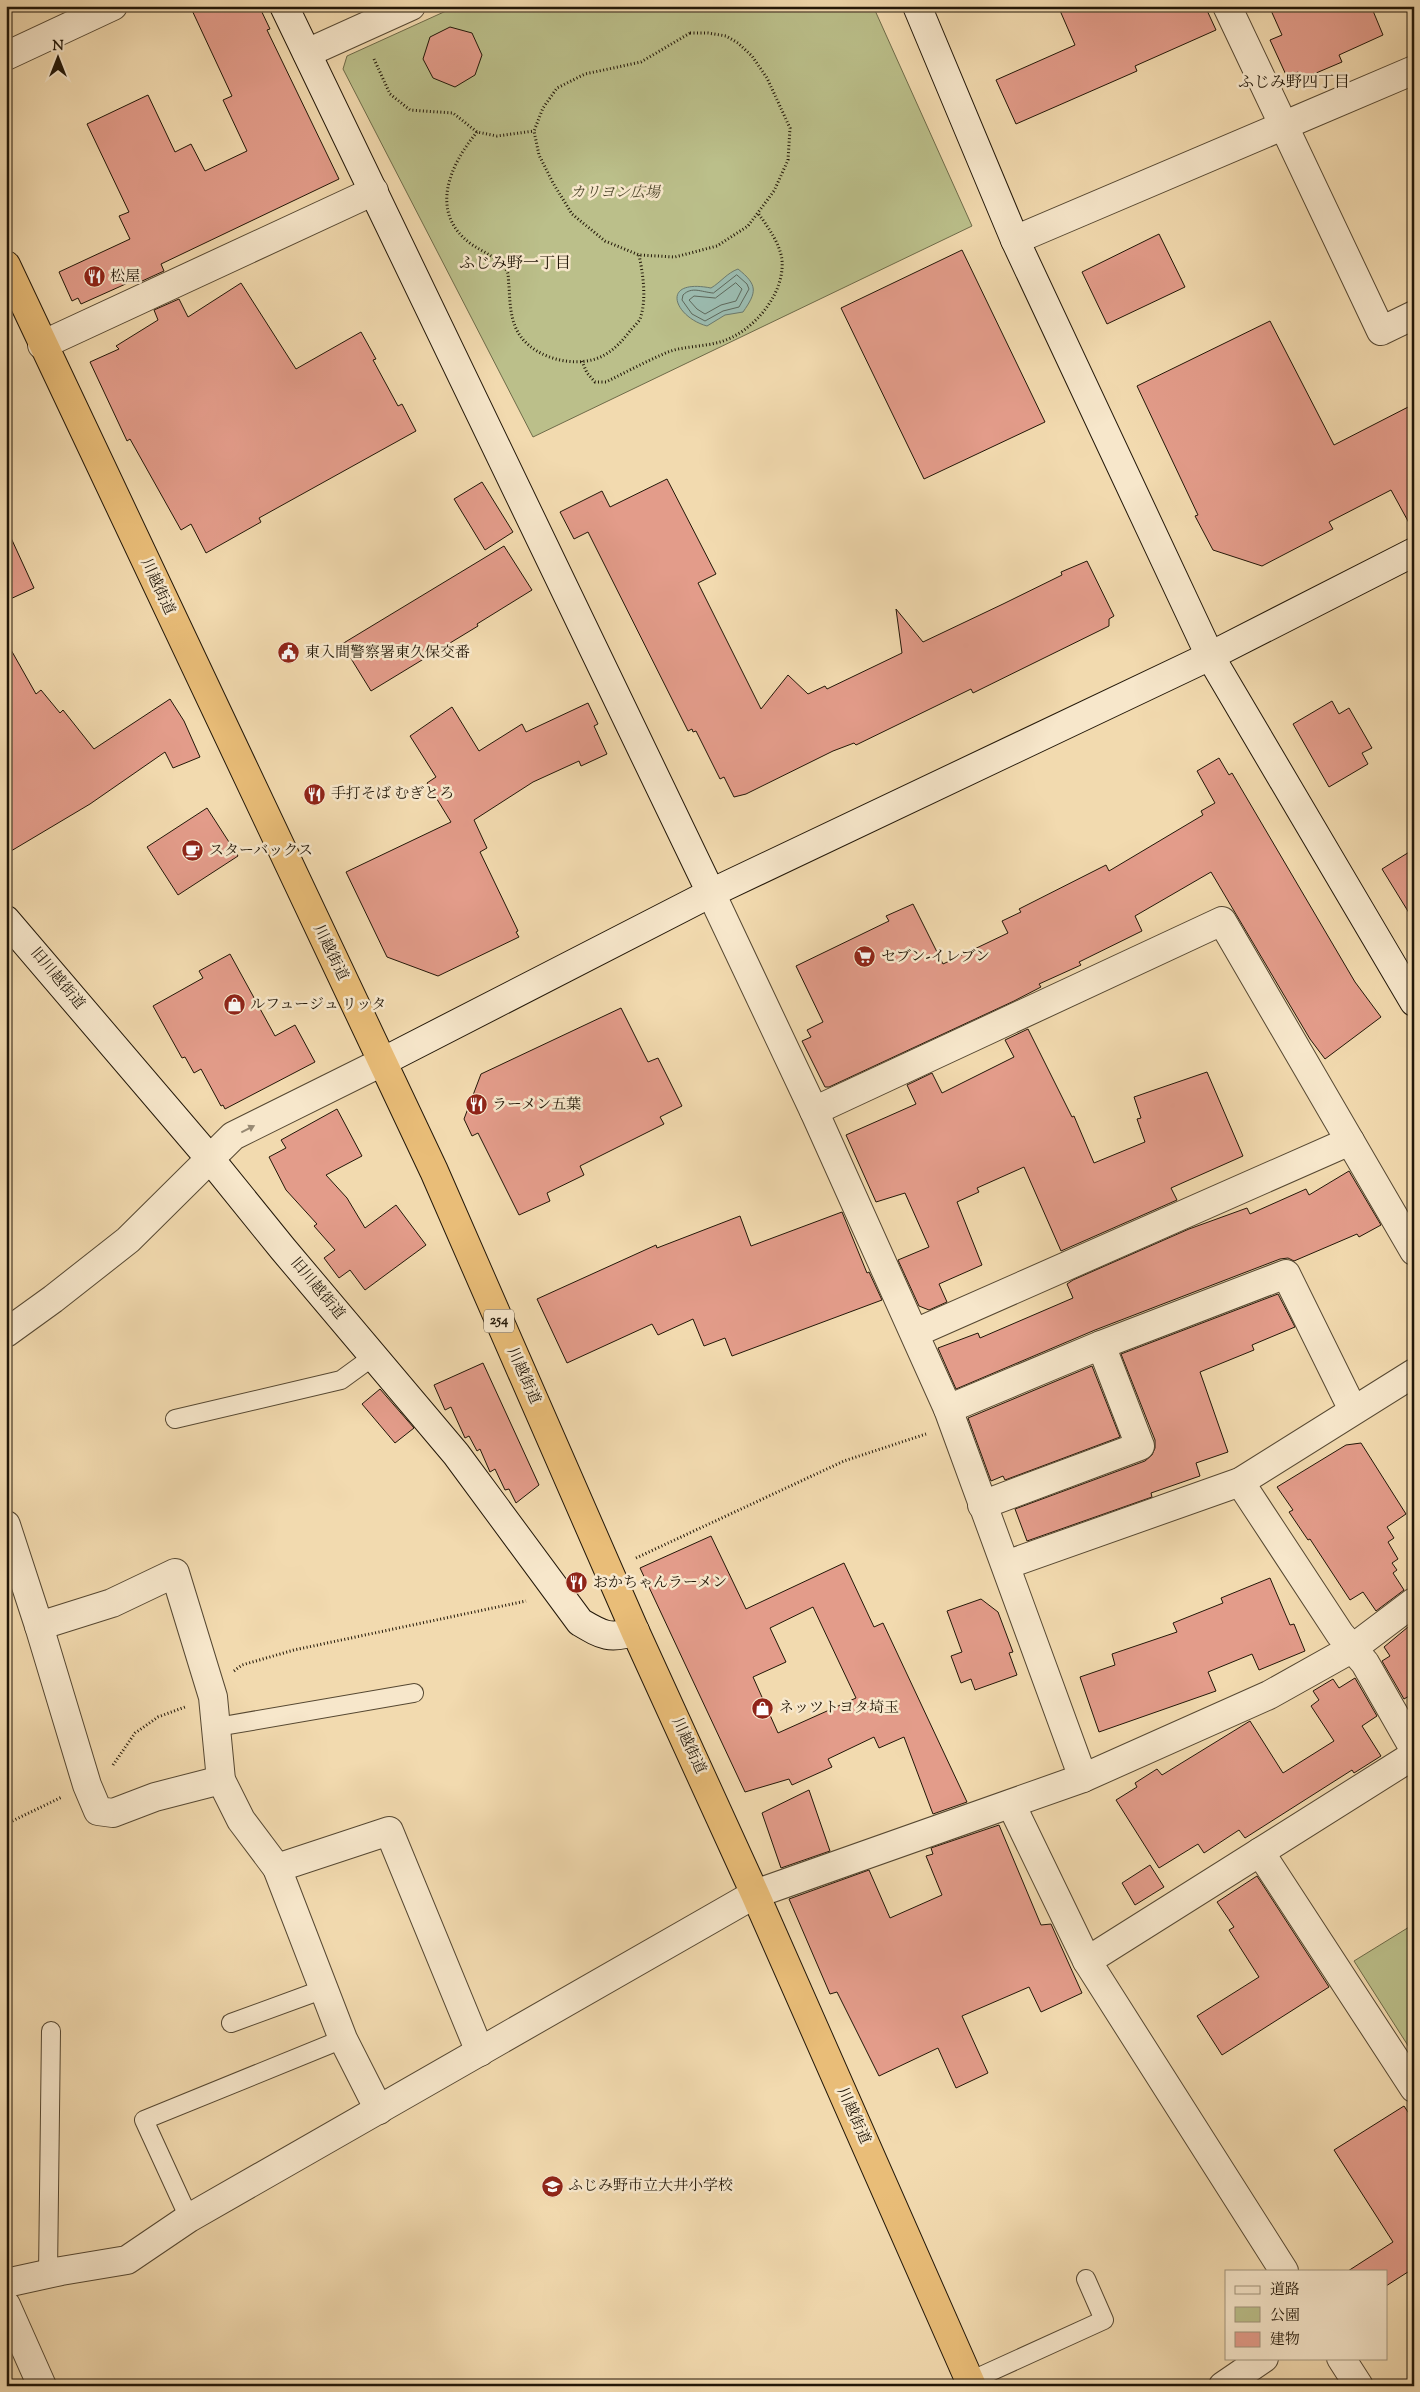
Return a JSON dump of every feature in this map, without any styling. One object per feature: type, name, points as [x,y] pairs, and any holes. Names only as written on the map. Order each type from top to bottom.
[{"type":"highway","name":"川越街道","points":[[6,265],[42,345],[434,1171],[635,1631],[755,1894],[971,2383]]},
{"type":"street","points":[[6,56],[112,6]]},
{"type":"street","points":[[284,6],[711,893],[814,1111],[915,1333],[951,1417],[1083,1778]]},
{"type":"street","points":[[307,53],[411,6]]},
{"type":"street","points":[[917,6],[1015,240],[1210,656],[1414,1002]]},
{"type":"street","points":[[1227,6],[1381,331],[1414,314]]},
{"type":"street","points":[[1015,240],[1414,70]]},
{"type":"street","points":[[42,345],[374,191]]},
{"type":"street","points":[[6,1333],[53,1300],[128,1240],[211,1160],[233,1136],[382,1062],[711,893],[1210,656],[1414,552]]},
{"type":"street","name":"旧川越街道","points":[[6,920],[211,1160],[283,1249],[456,1454],[580,1622],[602,1635],[620,1636],[635,1631]]},
{"type":"street","points":[[814,1111],[1222,922],[1414,1251]]},
{"type":"street","points":[[915,1333],[1350,1141]]},
{"type":"street","points":[[951,1417],[1101,1344],[1286,1274],[1353,1410]]},
{"type":"street","points":[[982,1505],[1140,1446],[1101,1344]]},
{"type":"street","points":[[1006,1565],[1240,1482],[1414,1373]]},
{"type":"street","points":[[1240,1482],[1340,1634],[1366,1663],[1414,1749]]},
{"type":"street","points":[[6,1525],[87,1785],[98,1811],[113,1813],[155,1797],[220,1780]]},
{"type":"street","points":[[39,1626],[112,1603],[175,1574],[214,1697],[220,1780],[240,1820],[277,1868],[343,2039],[379,2110]]},
{"type":"street","points":[[6,2283],[127,2260],[189,2218],[755,1894],[1083,1778],[1269,1695],[1353,1648],[1414,1602]]},
{"type":"street","points":[[1087,1961],[1414,1755]]},
{"type":"street","points":[[1011,1804],[1087,1961],[1283,2270]]},
{"type":"street","points":[[277,1868],[389,1831],[480,2052]]},
{"type":"street","points":[[1260,1852],[1414,2088]]},
{"type":"street","points":[[6,2305],[42,2386]]},
{"type":"street","points":[[1223,2386],[1261,2360]]},
{"type":"street","points":[[1342,2360],[1359,2386]]},
{"type":"lane","points":[[175,1419],[342,1380],[374,1356]]},
{"type":"lane","points":[[217,1727],[414,1693]]},
{"type":"lane","points":[[231,2023],[324,1989]]},
{"type":"lane","points":[[48,2274],[51,2031]]},
{"type":"lane","points":[[189,2218],[144,2120],[343,2039]]},
{"type":"lane","points":[[971,2383],[1104,2320],[1086,2279]]},
{"type":"path","points":[[690,33],[726,36],[738,43],[752,56],[767,78],[790,128],[788,160],[774,191],[748,226],[717,246],[675,257],[639,255],[605,241],[572,214],[539,155],[534,131],[543,108],[557,88],[585,74],[641,62],[690,33]]},
{"type":"path","points":[[374,60],[390,94],[410,110],[453,113],[477,132],[496,136],[534,131]]},
{"type":"path","points":[[477,132],[461,152],[451,175],[445,200],[450,217],[458,230],[471,243],[496,258],[508,273],[512,322],[521,337],[536,351],[557,361],[582,361],[604,356],[621,343],[640,319],[645,284],[639,255]]},
{"type":"path","points":[[582,361],[587,373],[594,382],[606,382],[669,351],[720,342],[742,333],[763,312],[780,281],[782,259],[772,234],[758,213]]},
{"type":"path","points":[[631,1561],[844,1461],[951,1417]]},
{"type":"path","points":[[6,1824],[105,1776],[135,1733],[146,1724],[214,1697],[230,1673],[242,1665],[294,1650],[378,1631],[530,1600]]},
{"type":"green space","name":"カリヨン広場","points":[[457,6],[873,6],[972,226],[533,437],[343,69],[347,56]]},
{"type":"green space","points":[[1414,1924],[1414,2055],[1354,1961]]},
{"type":"water","points":[[738,269],[752,284],[753,289],[751,299],[743,312],[725,315],[707,326],[686,315],[677,300],[678,293],[684,288],[695,286],[711,288]]},
{"type":"building","points":[[190,6],[259,6],[270,29],[267,30],[339,179],[161,264],[164,271],[140,282],[139,278],[81,304],[78,298],[72,301],[59,272],[130,239],[119,216],[129,212],[87,124],[148,95],[175,152],[191,144],[205,171],[247,151],[223,100],[232,96]]},
{"type":"building","points":[[1058,6],[1205,6],[1216,30],[1135,66],[1137,71],[1016,124],[996,80],[1075,45]]},
{"type":"building","points":[[1269,6],[1371,6],[1383,35],[1339,55],[1342,62],[1302,79],[1298,72],[1287,77],[1270,40],[1282,35]]},
{"type":"building","points":[[450,27],[472,33],[482,55],[475,75],[455,87],[433,78],[423,59],[430,37]]},
{"type":"building","points":[[1159,234],[1185,287],[1107,324],[1082,272]]},
{"type":"building","points":[[962,250],[1045,422],[924,479],[841,308]]},
{"type":"building","points":[[241,283],[296,369],[361,332],[376,359],[373,360],[398,406],[402,404],[416,431],[259,518],[261,522],[206,553],[191,524],[181,530],[130,439],[127,441],[90,362],[119,349],[116,346],[158,320],[154,310],[179,299],[188,317]]},
{"type":"building","points":[[1270,321],[1334,445],[1414,404],[1414,532],[1391,490],[1329,522],[1333,529],[1262,566],[1213,550],[1195,516],[1198,515],[1137,386]]},
{"type":"building","points":[[667,479],[716,574],[698,583],[761,709],[788,675],[808,694],[825,686],[827,689],[902,653],[896,609],[923,642],[1062,575],[1061,572],[1087,561],[1114,616],[1109,619],[1109,626],[973,693],[971,689],[856,745],[854,743],[833,751],[746,794],[734,797],[724,777],[720,779],[696,731],[693,732],[692,729],[688,731],[588,532],[574,539],[560,512],[602,491],[610,507]]},
{"type":"building","points":[[482,482],[513,532],[485,550],[454,499]]},
{"type":"building","points":[[6,527],[34,588],[6,601]]},
{"type":"building","points":[[504,546],[532,590],[477,624],[478,626],[371,691],[342,644]]},
{"type":"building","points":[[6,641],[36,694],[41,690],[60,713],[63,710],[94,749],[170,699],[184,721],[200,757],[173,768],[165,752],[90,804],[6,854]]},
{"type":"building","points":[[1332,701],[1339,714],[1349,708],[1372,748],[1362,753],[1368,764],[1329,787],[1293,724]]},
{"type":"building","points":[[588,703],[598,724],[594,726],[607,754],[581,766],[579,761],[533,782],[474,820],[487,848],[480,852],[518,931],[516,932],[519,937],[438,976],[387,957],[346,872],[451,822],[427,783],[436,777],[410,736],[452,707],[479,751],[522,724],[526,732]]},
{"type":"building","points":[[1219,758],[1229,775],[1232,773],[1355,982],[1381,1017],[1325,1059],[1310,1039],[1211,872],[1135,916],[1142,931],[1079,962],[1081,965],[1039,984],[1041,987],[1014,1001],[829,1087],[825,1087],[802,1041],[811,1037],[807,1030],[823,1022],[796,966],[889,921],[886,916],[913,904],[943,964],[1008,933],[1002,921],[1021,912],[1019,909],[1106,865],[1109,871],[1203,815],[1201,811],[1215,803],[1197,771]]},
{"type":"building","name":"スターバックス","points":[[207,808],[238,856],[178,895],[147,847]]},
{"type":"building","points":[[1414,849],[1414,921],[1382,869]]},
{"type":"building","points":[[230,954],[275,1036],[295,1025],[315,1062],[225,1109],[223,1105],[221,1106],[201,1069],[194,1073],[185,1057],[182,1058],[153,1006],[203,978],[199,971]]},
{"type":"building","points":[[621,1008],[648,1062],[658,1058],[682,1106],[660,1117],[664,1124],[580,1166],[584,1175],[547,1193],[550,1201],[519,1215],[478,1133],[472,1136],[464,1119],[481,1074]]},
{"type":"building","points":[[1028,1029],[1072,1117],[1074,1116],[1094,1163],[1145,1142],[1137,1119],[1141,1118],[1134,1097],[1207,1072],[1243,1156],[1171,1188],[1177,1200],[1061,1251],[1024,1167],[977,1188],[979,1192],[957,1202],[982,1265],[939,1284],[947,1302],[929,1310],[919,1306],[898,1260],[929,1247],[905,1193],[876,1202],[846,1135],[916,1104],[907,1085],[932,1073],[942,1093],[1014,1057],[1005,1040]]},
{"type":"building","points":[[337,1109],[362,1156],[326,1175],[347,1198],[365,1228],[396,1205],[426,1245],[365,1290],[350,1270],[339,1278],[324,1258],[335,1250],[314,1226],[317,1224],[286,1190],[269,1157],[286,1148],[281,1140]]},
{"type":"building","points":[[1349,1171],[1381,1225],[1359,1237],[1357,1234],[1294,1261],[1288,1258],[1280,1259],[1095,1330],[956,1389],[938,1348],[978,1333],[980,1338],[1073,1298],[1067,1284],[1073,1280],[1189,1229],[1247,1208],[1250,1214],[1306,1189],[1309,1195]]},
{"type":"building","points":[[842,1212],[867,1273],[869,1272],[882,1300],[732,1356],[725,1338],[704,1346],[693,1319],[658,1335],[652,1324],[567,1363],[537,1299],[656,1245],[657,1248],[740,1216],[751,1246]]},
{"type":"building","points":[[1278,1294],[1295,1327],[1252,1345],[1254,1350],[1200,1372],[1228,1452],[1196,1463],[1200,1476],[1151,1493],[1152,1497],[1027,1541],[1015,1509],[1145,1461],[1152,1455],[1155,1448],[1155,1440],[1121,1354]]},
{"type":"building","points":[[483,1363],[539,1485],[516,1503],[509,1489],[505,1490],[495,1469],[490,1472],[480,1449],[477,1451],[469,1436],[465,1438],[451,1407],[445,1410],[434,1385]]},
{"type":"building","points":[[1092,1366],[1120,1437],[1005,1480],[1003,1476],[991,1481],[968,1418]]},
{"type":"building","points":[[380,1389],[414,1428],[395,1443],[362,1404]]},
{"type":"building","points":[[1361,1443],[1406,1514],[1387,1527],[1394,1538],[1388,1542],[1398,1559],[1392,1563],[1397,1570],[1393,1573],[1404,1590],[1376,1611],[1363,1592],[1350,1600],[1310,1539],[1308,1540],[1289,1512],[1293,1510],[1277,1487],[1346,1445]]},
{"type":"building","points":[[711,1536],[746,1609],[844,1563],[874,1627],[883,1623],[967,1802],[933,1814],[904,1737],[879,1748],[874,1737],[828,1759],[832,1767],[792,1785],[789,1779],[745,1792],[640,1568]],"holes":[[[813,1607],[856,1698],[778,1733],[753,1677],[786,1662],[770,1628]]]},
{"type":"building","points":[[1270,1578],[1290,1625],[1294,1624],[1305,1651],[1259,1670],[1252,1654],[1208,1672],[1216,1691],[1099,1732],[1080,1677],[1115,1665],[1112,1654],[1177,1632],[1173,1623],[1223,1603],[1221,1598]]},
{"type":"building","points":[[981,1599],[998,1612],[1013,1652],[1009,1653],[1017,1675],[975,1690],[971,1679],[961,1683],[951,1656],[962,1652],[947,1611]]},
{"type":"building","points":[[1414,1622],[1414,1693],[1404,1699],[1382,1661],[1390,1656],[1384,1647]]},
{"type":"building","points":[[1355,1678],[1377,1716],[1362,1726],[1381,1756],[1354,1773],[1352,1770],[1245,1838],[1239,1830],[1204,1853],[1198,1844],[1159,1868],[1116,1800],[1137,1787],[1135,1783],[1157,1769],[1162,1775],[1250,1721],[1283,1773],[1334,1741],[1311,1706],[1319,1700],[1313,1691],[1333,1679],[1339,1688]]},
{"type":"building","points":[[809,1790],[830,1851],[781,1868],[762,1813]]},
{"type":"building","points":[[999,1825],[1041,1925],[1051,1924],[1082,1993],[1041,2012],[1029,1987],[962,2016],[988,2073],[956,2088],[938,2048],[879,2076],[837,1992],[830,1994],[789,1899],[869,1870],[890,1918],[942,1895],[926,1856],[933,1854],[931,1848]]},
{"type":"building","points":[[1150,1865],[1164,1887],[1135,1905],[1122,1883]]},
{"type":"building","points":[[1257,1876],[1329,1987],[1222,2055],[1197,2016],[1259,1977],[1229,1930],[1234,1927],[1217,1902]]},
{"type":"building","points":[[1404,2106],[1414,2121],[1414,2275],[1411,2270],[1388,2285],[1388,2270],[1350,2270],[1393,2242],[1334,2150]]},
{"type":"place","name":"松屋","points":[[94,277]]},
{"type":"place","name":"東入間警察署東久保交番","points":[[289,653]]},
{"type":"place","name":"手打そば むぎとろ","points":[[315,794]]},
{"type":"place","name":"スターバックス","points":[[193,851]]},
{"type":"place","name":"セブン-イレブン","points":[[865,957]]},
{"type":"place","name":"ルフュージュ リッタ","points":[[234,1005]]},
{"type":"place","name":"ラーメン五葉","points":[[476,1105]]},
{"type":"place","name":"おかちゃんラーメン","points":[[577,1583]]},
{"type":"place","name":"ネッツトヨタ埼玉","points":[[763,1708]]},
{"type":"place","name":"ふじみ野市立大井小学校","points":[[552,2186]]},
{"type":"district","name":"ふじみ野四丁目","points":[[1294,83]]},
{"type":"district","name":"ふじみ野一丁目","points":[[515,264]]}]
